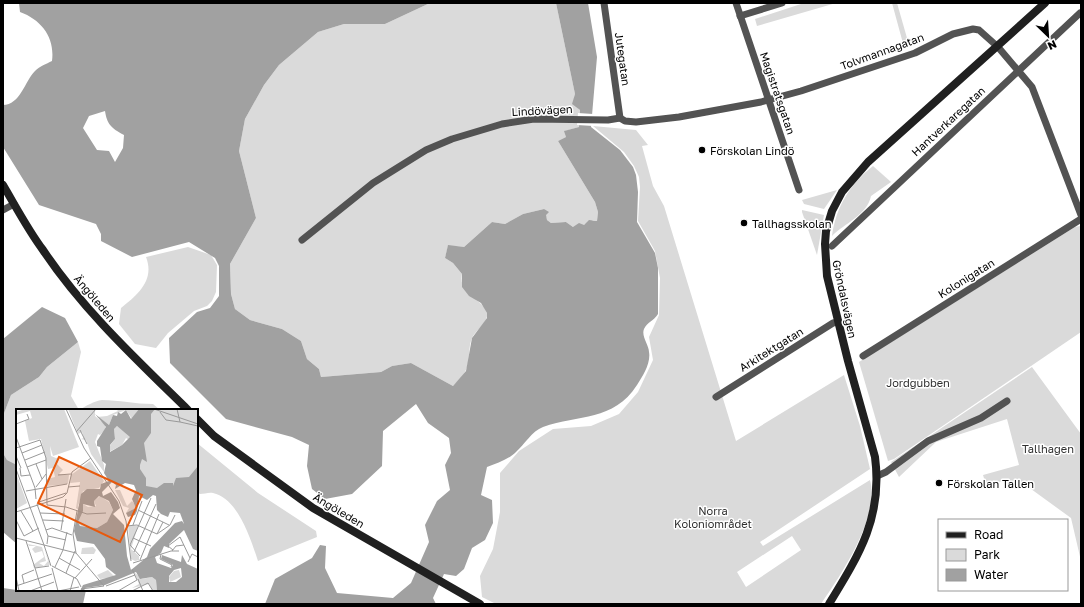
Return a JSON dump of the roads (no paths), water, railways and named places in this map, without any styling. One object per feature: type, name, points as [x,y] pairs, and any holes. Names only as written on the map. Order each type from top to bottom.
[{"type":"street","name":"Jutegatan","points":[[604,3],[620,118]]},
{"type":"street","name":"Magistratsgatan","points":[[736,3],[799,190]]},
{"type":"street","points":[[740,16],[782,3]]},
{"type":"street","name":"Gröndalsvägen","points":[[828,604],[850,569],[866,537],[875,507],[877,476],[875,457],[838,322],[825,259],[828,226],[839,197],[868,162],[998,47],[1045,3]]},
{"type":"street","name":"Hantverkaregatan","points":[[832,246],[1080,12]]},
{"type":"street","name":"Tolvmannagatan","points":[[812,87],[915,53],[961,31],[979,30],[998,47],[1032,87],[1081,215]]},
{"type":"street","name":"Lindövägen","points":[[302,240],[373,183],[426,150],[502,124],[534,119],[596,120],[620,118],[625,121],[642,122],[679,117],[769,100],[812,87]]},
{"type":"street","name":"Ängöleden","points":[[3,185],[43,251],[92,312],[112,336],[187,409]]},
{"type":"street","points":[[3,210],[14,204]]},
{"type":"street","name":"Kolonigatan","points":[[863,356],[1081,219]]},
{"type":"street","name":"Arkitektgatan","points":[[716,397],[834,323],[838,322]]},
{"type":"street","points":[[877,476],[886,472],[928,441],[981,418],[1007,401]]},
{"type":"street","name":"Ängöleden","points":[[198,420],[214,436],[312,508],[416,569],[480,604]]},
{"type":"water","points":[[19,3],[430,3],[385,24],[344,24],[318,32],[279,65],[264,85],[245,119],[239,151],[256,218],[230,264],[231,294],[235,309],[250,320],[282,329],[301,341],[307,359],[319,369],[321,377],[381,372],[392,366],[411,363],[453,386],[466,371],[472,338],[487,318],[487,313],[481,303],[469,296],[462,287],[462,274],[453,263],[445,258],[448,245],[464,247],[492,222],[505,224],[523,214],[544,209],[549,212],[546,215],[547,220],[551,223],[566,222],[573,227],[579,223],[584,225],[589,220],[597,221],[598,212],[595,202],[558,141],[566,137],[564,131],[579,127],[580,110],[572,104],[575,94],[556,3],[588,3],[597,57],[591,127],[620,150],[633,167],[636,175],[638,192],[637,222],[655,253],[658,268],[658,314],[647,325],[643,332],[649,349],[648,365],[644,374],[628,397],[617,405],[594,415],[543,427],[532,435],[513,455],[487,467],[481,495],[492,500],[493,523],[485,540],[472,548],[464,569],[456,576],[444,574],[433,598],[436,604],[265,604],[275,579],[312,558],[320,545],[326,546],[325,568],[337,593],[393,598],[411,583],[429,542],[425,525],[437,501],[450,490],[445,465],[451,453],[449,438],[428,423],[416,404],[383,431],[382,466],[352,494],[325,499],[312,489],[307,466],[309,445],[292,437],[226,419],[170,363],[169,338],[197,312],[210,308],[219,296],[219,266],[215,258],[189,242],[132,257],[101,241],[101,234],[96,224],[39,205],[3,147],[3,105],[14,101],[22,92],[31,75],[41,66],[52,61],[49,37],[41,25],[28,15],[20,12]],"holes":[[[105,111],[110,125],[124,135],[123,148],[115,162],[109,151],[97,150],[83,128],[89,116]]]},
{"type":"water","points":[[42,307],[65,318],[78,342],[47,367],[39,377],[11,395],[3,416],[3,339]]},
{"type":"water","points":[[3,453],[7,460],[16,464],[16,543],[3,532]]},
{"type":"water","points":[[3,588],[16,591],[86,591],[83,604],[3,604]]},
{"type":"place","name":"Förskolan Lindö","points":[[702,150]]},
{"type":"place","name":"Tallhagsskolan","points":[[744,223]]},
{"type":"place","name":"Förskolan Tallen","points":[[939,483]]},
{"type":"park label","name":"Jordgubben","points":[[918,382]]},
{"type":"park label","name":"Tallhagen","points":[[1048,448]]},
{"type":"park label","name":"Norra Koloniområdet","points":[[713,516]]}]
